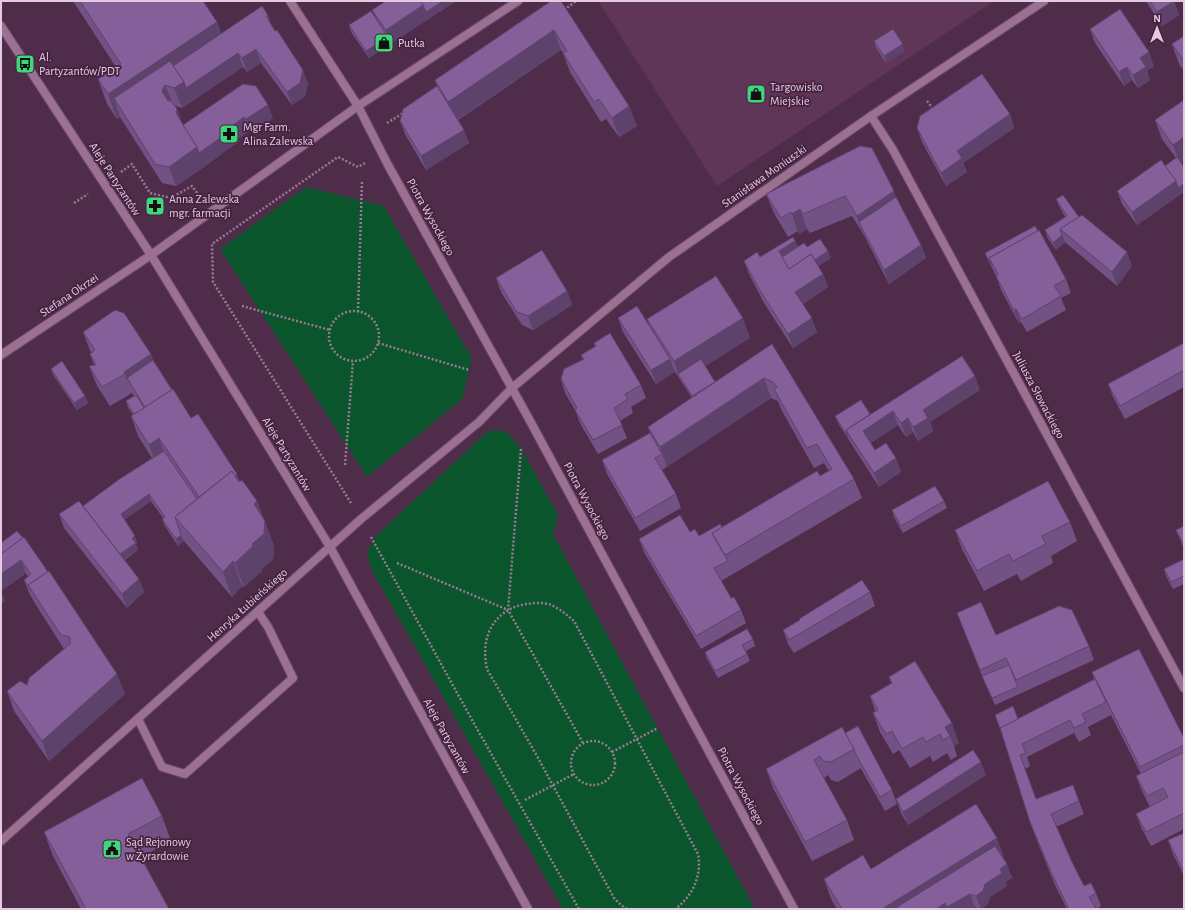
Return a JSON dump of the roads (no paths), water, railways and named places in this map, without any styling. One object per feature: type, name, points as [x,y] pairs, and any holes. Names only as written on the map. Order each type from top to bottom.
[{"type":"street","name":"Piotra Wysockiego","points":[[290,1],[358,106],[382,153],[512,388],[794,909]]},
{"type":"street","points":[[150,255],[358,106],[518,1]]},
{"type":"street","name":"Stanisława Moniuszki","points":[[512,388],[669,257],[871,116],[1044,1]]},
{"type":"street","name":"Aleje Partyzantów","points":[[1,26],[150,255],[330,547],[528,909]]},
{"type":"street","name":"Juliusza Słowackiego","points":[[871,116],[893,150],[1184,688]]},
{"type":"street","name":"Stefana Okrzei","points":[[1,355],[150,255]]},
{"type":"street","name":"Henryka Łubieńskiego","points":[[1,841],[330,547],[479,422],[512,388]]},
{"type":"street","points":[[138,719],[162,768],[185,774],[294,678],[268,627],[258,612]]},
{"type":"place","name":"Putka","points":[[384,43]]},
{"type":"place","name":"Al. Partyzantów/PDT","points":[[25,64]]},
{"type":"place","name":"Targowisko Miejskie","points":[[756,94]]},
{"type":"place","name":"Mgr Farm. Alina Zalewska","points":[[229,134]]},
{"type":"place","name":"Anna Zalewska mgr. farmacji","points":[[155,206]]},
{"type":"place","name":"Sąd Rejonowy w Żyrardowie","points":[[112,849]]}]
